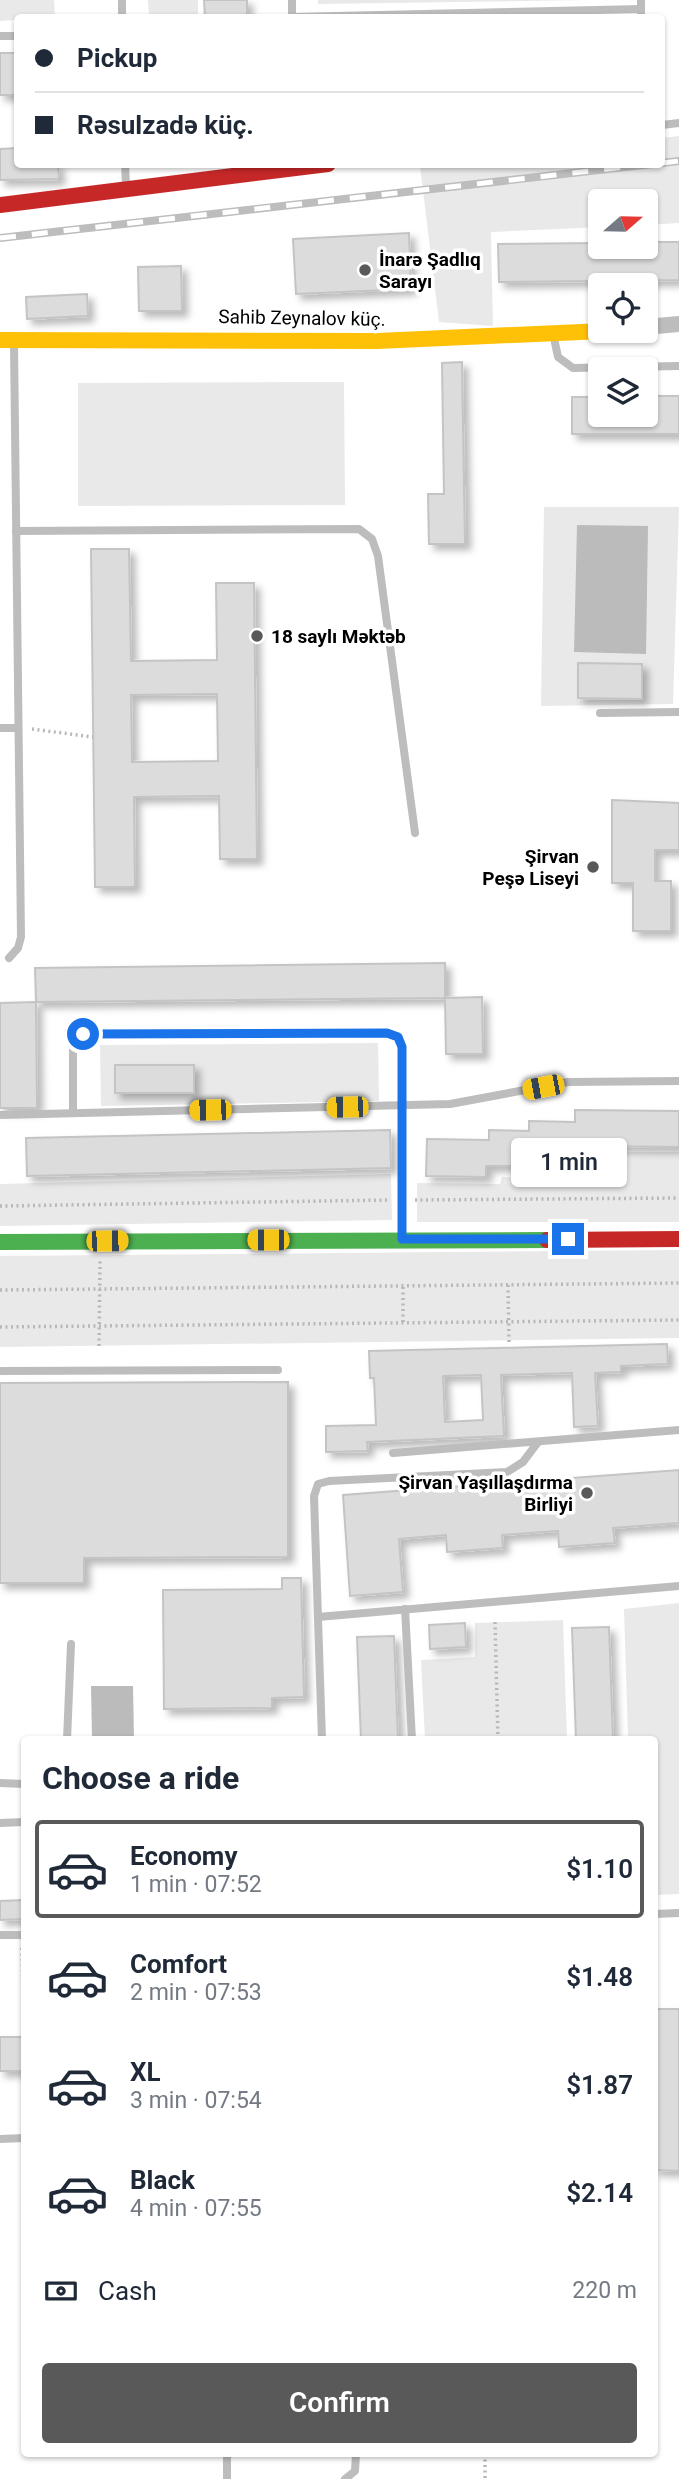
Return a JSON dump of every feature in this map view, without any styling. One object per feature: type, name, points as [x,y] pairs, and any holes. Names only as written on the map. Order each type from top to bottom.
[{"type":"street","points":[[0,205],[284,168]]},
{"type":"street","points":[[658,326],[679,324]]},
{"type":"street","name":"Sahib Zeynalov küç.","points":[[7,340],[191,338],[432,341],[588,332]]},
{"type":"street","points":[[0,1242],[679,1238]]},
{"type":"lane","points":[[423,14],[641,9]]},
{"type":"lane","points":[[125,168],[126,189]]},
{"type":"lane","points":[[553,335],[558,357],[573,368],[679,366]]},
{"type":"lane","points":[[7,340],[16,531],[21,937],[18,948],[9,958]]},
{"type":"lane","points":[[16,531],[359,529],[372,540],[378,556],[415,833]]},
{"type":"lane","points":[[600,713],[679,712]]},
{"type":"lane","points":[[0,728],[18,728]]},
{"type":"lane","points":[[73,1114],[73,1045],[75,1037],[83,1034],[387,1033],[398,1037],[402,1047],[402,1239]]},
{"type":"lane","points":[[0,1115],[402,1106],[459,1103],[585,1080],[679,1081]]},
{"type":"lane","points":[[0,1371],[278,1370]]},
{"type":"lane","points":[[393,1453],[679,1430]]},
{"type":"lane","points":[[322,1736],[314,1496],[318,1484],[329,1481],[507,1472],[523,1462],[538,1442]]},
{"type":"lane","points":[[318,1617],[679,1586]]},
{"type":"lane","points":[[405,1609],[412,1736]]},
{"type":"lane","points":[[67,1736],[71,1644]]},
{"type":"lane","points":[[0,1783],[21,1784]]},
{"type":"lane","points":[[0,1823],[21,1822]]},
{"type":"lane","points":[[658,1914],[679,1913]]},
{"type":"lane","points":[[0,1936],[21,1935]]},
{"type":"lane","points":[[0,2139],[21,2138]]},
{"type":"lane","points":[[227,2457],[227,2479]]},
{"type":"lane","points":[[345,2479],[355,2471],[356,2457]]},
{"type":"path","points":[[18,728],[93,737]]},
{"type":"path","points":[[0,1206],[679,1198]]},
{"type":"path","points":[[99,1346],[100,1255]]},
{"type":"path","points":[[0,1290],[679,1283]]},
{"type":"path","points":[[508,1285],[509,1342]]},
{"type":"path","points":[[403,1286],[403,1322]]},
{"type":"path","points":[[0,1327],[679,1320]]},
{"type":"path","points":[[495,1622],[498,1736]]},
{"type":"path","points":[[485,2457],[485,2479]]},
{"type":"shaded area","points":[[0,0],[54,0],[55,14],[14,14],[14,20],[0,21]]},
{"type":"shaded area","points":[[148,0],[198,0],[198,14],[149,14]]},
{"type":"shaded area","points":[[318,0],[592,0],[318,4]]},
{"type":"shaded area","points":[[679,136],[679,223],[658,224],[658,189],[588,189],[588,228],[491,232],[493,326],[439,322],[420,168],[665,168],[665,138]]},
{"type":"shaded area","points":[[344,382],[345,505],[78,506],[78,383]]},
{"type":"shaded area","points":[[544,507],[679,507],[673,704],[541,706]]},
{"type":"shaded area","points":[[577,525],[648,526],[646,654],[574,652]]},
{"type":"shaded area","points":[[378,1043],[379,1101],[101,1106],[100,1045]]},
{"type":"shaded area","points":[[588,1152],[679,1152],[679,1222],[417,1222],[417,1183],[500,1184],[502,1177],[543,1178],[544,1167],[587,1167]]},
{"type":"shaded area","points":[[391,1174],[392,1220],[0,1226],[0,1184]]},
{"type":"shaded area","points":[[679,1250],[679,1338],[0,1347],[0,1256]]},
{"type":"shaded area","points":[[679,1603],[679,1894],[658,1895],[658,1736],[628,1736],[624,1609]]},
{"type":"shaded area","points":[[563,1620],[567,1736],[425,1736],[421,1660],[475,1657],[475,1623]]},
{"type":"shaded area","points":[[91,1686],[133,1686],[134,1736],[92,1736]]},
{"type":"building","points":[[204,0],[247,0],[247,14],[205,14]]},
{"type":"building","points":[[0,53],[14,53],[14,95],[0,95]]},
{"type":"building","points":[[14,148],[14,168],[58,168],[59,179],[0,180],[0,149]]},
{"type":"building","points":[[409,233],[411,289],[296,294],[293,239]]},
{"type":"building","points":[[658,242],[679,242],[679,280],[658,280],[658,273],[588,273],[588,281],[499,282],[498,244],[588,243],[588,259],[658,259]]},
{"type":"building","points":[[181,266],[182,311],[139,311],[138,267]]},
{"type":"building","points":[[87,294],[88,316],[27,319],[26,297]]},
{"type":"building","points":[[462,362],[465,544],[429,544],[428,494],[444,494],[442,363]]},
{"type":"building","points":[[658,396],[679,396],[679,434],[572,434],[572,397],[588,397],[588,427],[658,427]]},
{"type":"building","points":[[91,549],[129,549],[131,661],[217,660],[216,583],[254,583],[257,859],[220,859],[219,796],[134,797],[135,887],[95,887]],"holes":[[[217,694],[218,761],[132,762],[131,695]]]},
{"type":"building","points":[[578,663],[642,664],[642,699],[578,698]]},
{"type":"building","points":[[612,800],[679,803],[679,850],[655,850],[655,881],[671,881],[671,931],[633,931],[633,883],[612,883]]},
{"type":"building","points":[[445,963],[445,998],[36,1002],[35,968]]},
{"type":"building","points":[[482,997],[483,1054],[446,1054],[445,998]]},
{"type":"building","points":[[36,1002],[37,1108],[0,1108],[0,1003]]},
{"type":"building","points":[[115,1065],[194,1065],[194,1093],[115,1093]]},
{"type":"building","points":[[575,1110],[679,1111],[679,1147],[577,1146],[576,1157],[528,1157],[528,1166],[486,1166],[486,1177],[426,1176],[427,1139],[489,1140],[489,1130],[529,1131],[529,1121],[575,1122]]},
{"type":"building","points":[[390,1130],[391,1168],[27,1176],[26,1138]]},
{"type":"building","points":[[667,1344],[668,1364],[621,1366],[621,1372],[595,1373],[598,1426],[574,1427],[572,1373],[501,1375],[504,1436],[367,1442],[368,1451],[326,1452],[326,1426],[376,1425],[374,1378],[370,1378],[369,1351]],"holes":[[[481,1375],[483,1420],[445,1422],[443,1376]]]},
{"type":"building","points":[[288,1382],[288,1557],[84,1558],[84,1583],[0,1583],[0,1383]]},
{"type":"building","points":[[679,1470],[679,1523],[613,1528],[615,1543],[559,1547],[558,1531],[502,1535],[503,1548],[447,1552],[446,1535],[399,1539],[403,1592],[350,1596],[343,1495]]},
{"type":"building","points":[[282,1578],[301,1578],[304,1697],[272,1698],[272,1708],[164,1709],[163,1590],[282,1589]]},
{"type":"building","points":[[465,1623],[466,1647],[430,1649],[429,1625]]},
{"type":"building","points":[[609,1627],[613,1736],[576,1736],[572,1628]]},
{"type":"building","points":[[394,1636],[398,1736],[361,1736],[357,1637]]},
{"type":"building","points":[[21,1900],[21,1919],[0,1920],[0,1901]]},
{"type":"building","points":[[658,2009],[679,2009],[679,2171],[658,2170]]},
{"type":"building","points":[[0,2037],[21,2037],[21,2071],[0,2071]]},
{"type":"railway","points":[[665,163],[679,161]]},
{"type":"railway","points":[[0,238],[617,168]]},
{"type":"traffic: fast","points":[[0,1242],[547,1240]]},
{"type":"traffic: slow","points":[[0,340],[377,341],[588,332]]},
{"type":"traffic: jam","points":[[0,205],[296,168]]},
{"type":"traffic: jam","points":[[547,1240],[679,1239]]},
{"type":"place","name":"İnarə Şadlıq Sarayı","points":[[365,270]]},
{"type":"place","name":"18 saylı Məktəb","points":[[257,636]]},
{"type":"place","name":"Şirvan Peşə Liseyi","points":[[593,867]]},
{"type":"place","name":"Şirvan Yaşıllaşdırma Birliyi","points":[[587,1493]]},
{"type":"route","points":[[83,1034],[387,1033],[398,1037],[402,1047],[402,1239],[568,1239]]}]
